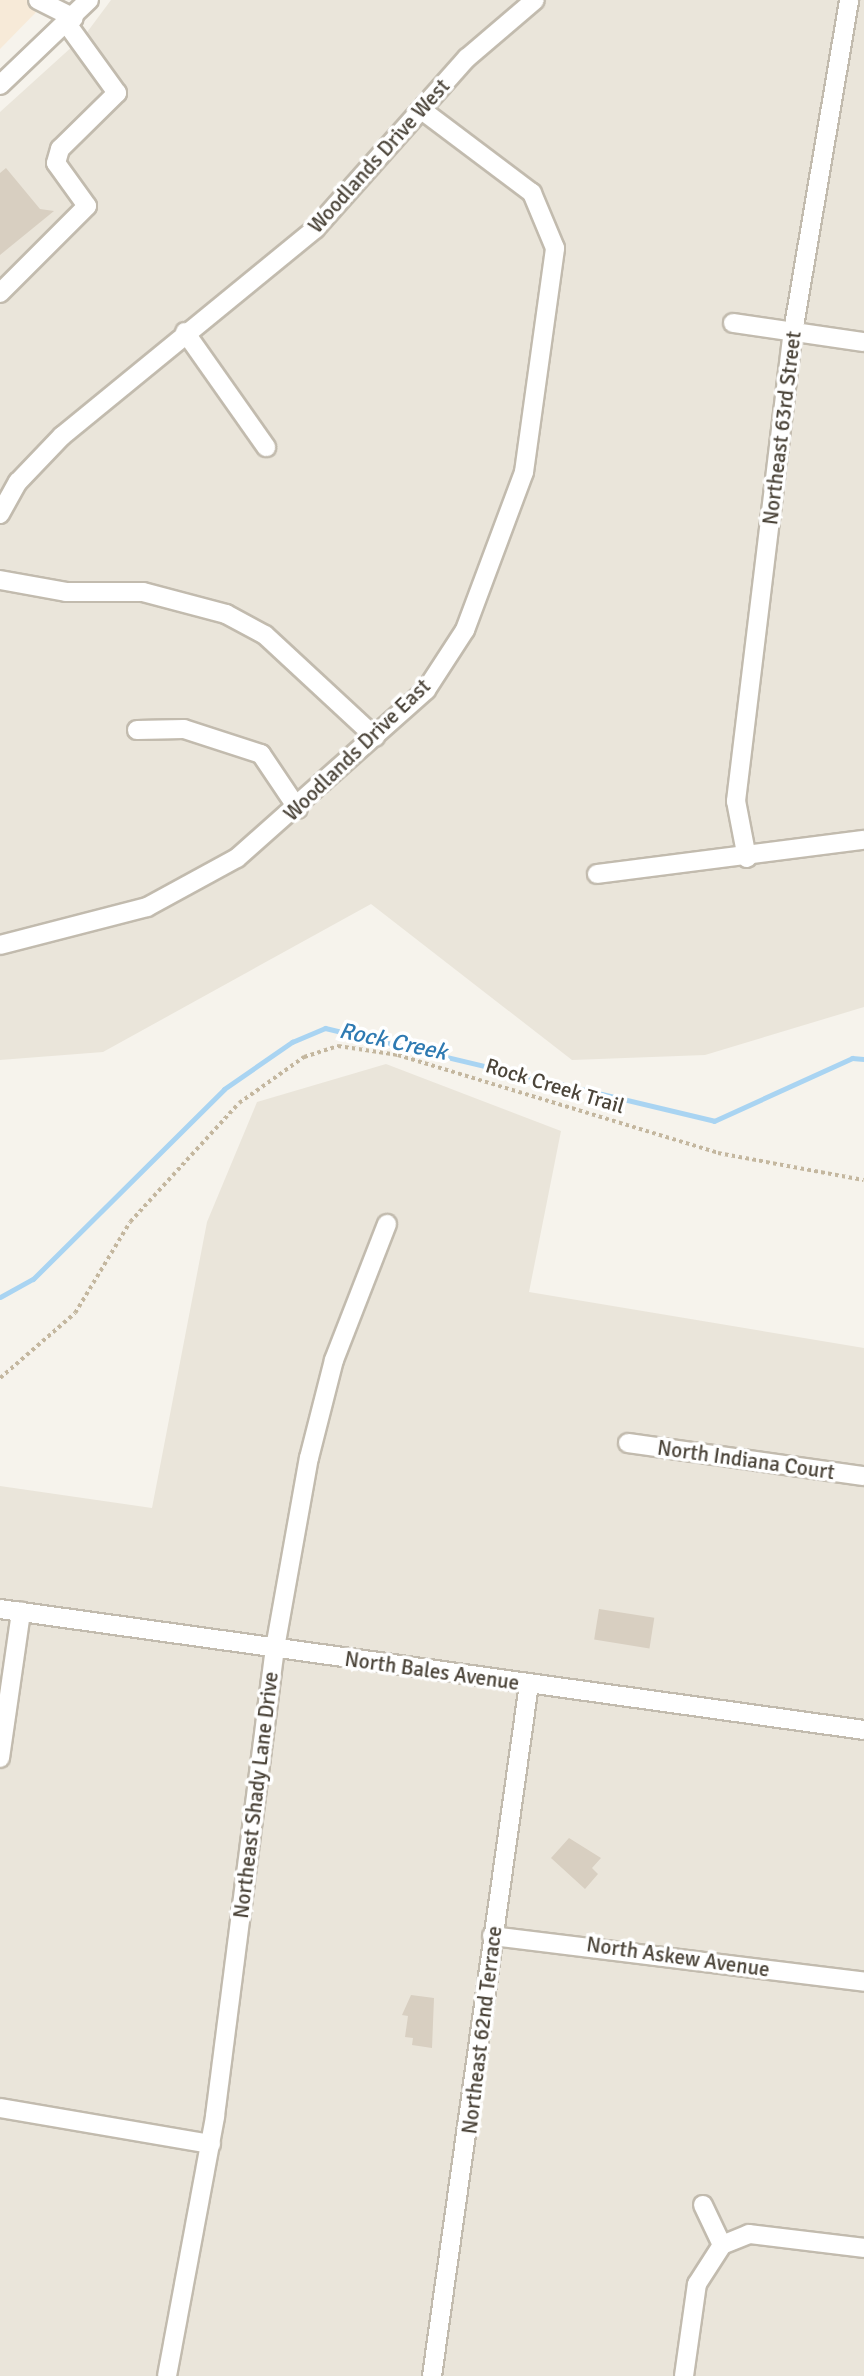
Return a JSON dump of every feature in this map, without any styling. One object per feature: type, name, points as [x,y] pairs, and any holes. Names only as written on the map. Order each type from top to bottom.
[{"type":"street","points":[[0,293],[87,206],[56,163],[60,149],[117,93],[71,21],[38,0]]},
{"type":"street","points":[[0,85],[71,21],[89,0]]},
{"type":"street","name":"Woodlands Drive West","points":[[0,514],[18,482],[62,436],[185,332],[315,229],[423,111],[467,58],[535,0]]},
{"type":"street","name":"Northeast 63rd Street","points":[[747,858],[736,801],[793,332],[849,0]]},
{"type":"street","name":"Woodlands Drive East","points":[[0,945],[147,907],[237,858],[298,808],[426,690],[465,630],[509,521],[524,472],[555,248],[531,193],[423,111]]},
{"type":"street","points":[[733,323],[864,342]]},
{"type":"street","points":[[185,332],[266,447]]},
{"type":"street","points":[[0,580],[35,589],[143,592],[226,614],[265,635],[375,737]]},
{"type":"street","points":[[137,730],[184,729],[261,754],[298,808]]},
{"type":"street","points":[[597,874],[747,858],[864,840]]},
{"type":"street","name":"Northeast Shady Lane Drive","points":[[167,2376],[211,2144],[275,1648],[318,1416],[387,1224]]},
{"type":"street","name":"North Indiana Court","points":[[628,1443],[864,1476]]},
{"type":"street","name":"North Bales Avenue","points":[[0,1609],[864,1730]]},
{"type":"street","points":[[0,1758],[21,1612]]},
{"type":"street","name":"Northeast 62nd Terrace","points":[[432,2376],[479,2073],[492,1936],[529,1684]]},
{"type":"street","name":"North Askew Avenue","points":[[492,1936],[864,1982]]},
{"type":"street","points":[[0,2108],[211,2144]]},
{"type":"street","points":[[703,2205],[722,2245]]},
{"type":"street","points":[[684,2376],[700,2273],[722,2245],[749,2234],[864,2248]]},
{"type":"path","name":"Rock Creek Trail","points":[[0,1378],[75,1313],[130,1222],[239,1103],[304,1057],[338,1046],[398,1055],[718,1153],[864,1180]]},
{"type":"shaded area","points":[[0,0],[48,0],[0,49]]},
{"type":"shaded area","points":[[111,0],[864,0],[864,1007],[705,1055],[572,1060],[371,904],[103,1052],[0,1060],[0,112],[85,35]]},
{"type":"shaded area","points":[[386,1064],[561,1131],[529,1292],[864,1348],[864,2376],[0,2376],[0,1486],[152,1508],[207,1222],[257,1102]]},
{"type":"building","points":[[6,168],[40,209],[54,211],[0,255],[0,173]]},
{"type":"building","points":[[599,1609],[654,1618],[649,1648],[594,1640]]},
{"type":"building","points":[[569,1838],[601,1858],[592,1868],[598,1874],[585,1889],[551,1858]]},
{"type":"building","points":[[411,1995],[434,1998],[432,2048],[412,2045],[413,2038],[405,2037],[408,2016],[402,2015]]},
{"type":"waterway","name":"Rock Creek","points":[[0,1297],[33,1279],[224,1089],[292,1042],[325,1028],[714,1121],[852,1058],[864,1059]]}]
